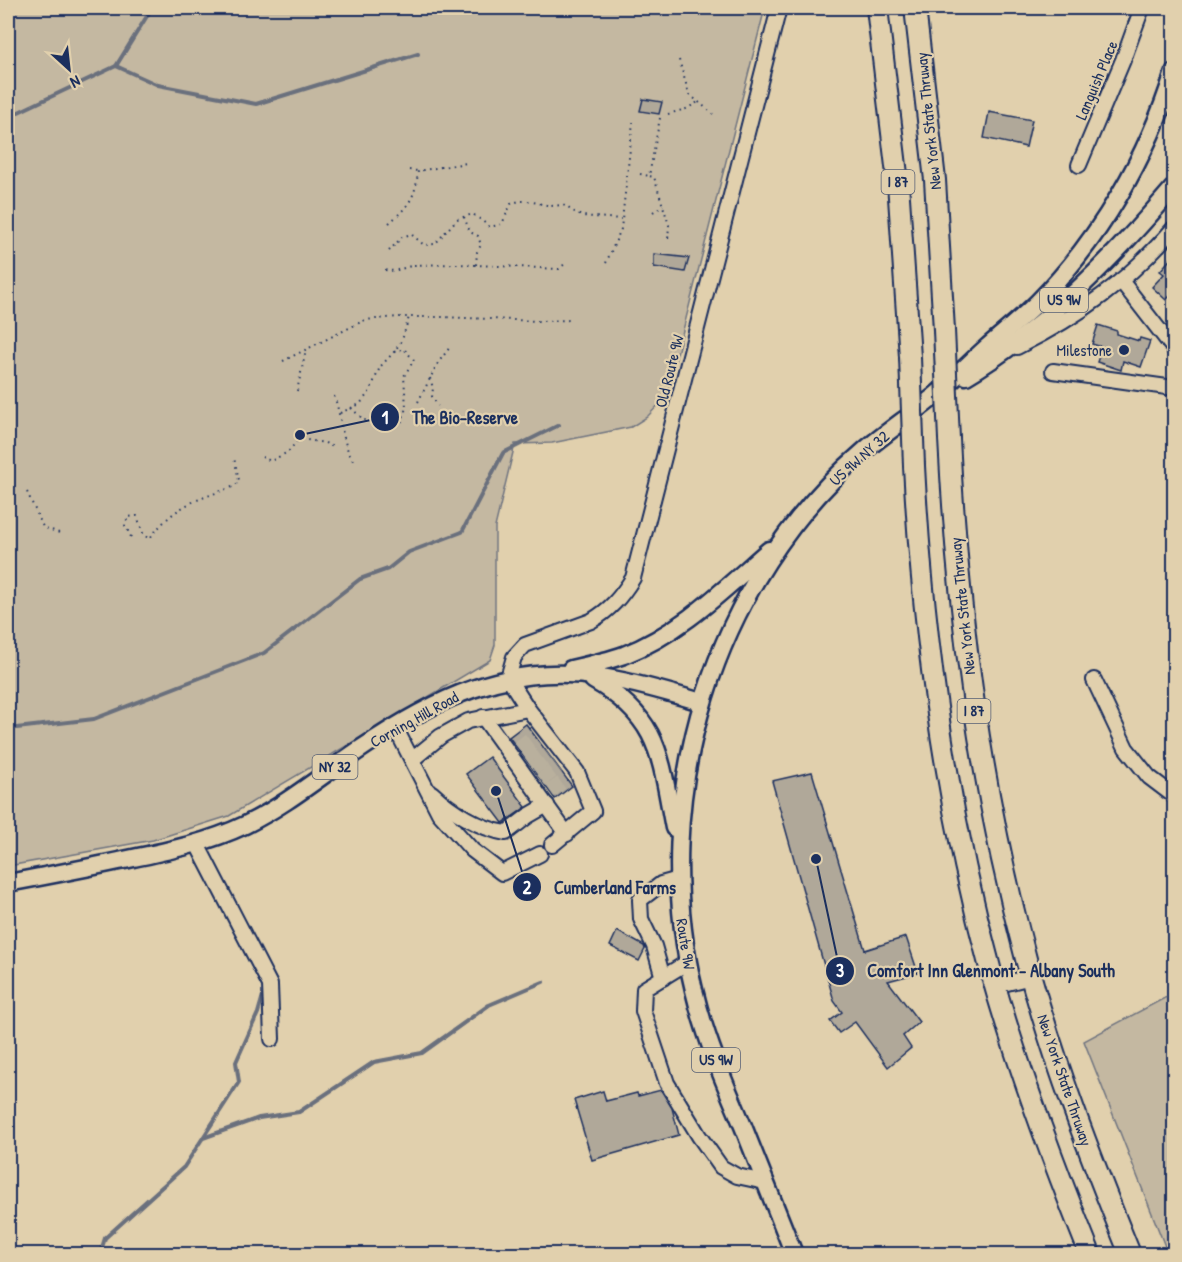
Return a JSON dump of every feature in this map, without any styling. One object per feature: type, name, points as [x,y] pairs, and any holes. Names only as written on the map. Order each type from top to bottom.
[{"type":"highway","name":"I 87","points":[[877,8],[898,183],[922,590],[938,719],[961,846],[995,986],[1040,1125],[1090,1254]]},
{"type":"highway","name":"New York State Thruway","points":[[915,8],[933,159],[959,587],[974,713],[997,838],[1031,977],[1078,1123],[1130,1254]]},
{"type":"main road","name":"US 9W","points":[[1092,238],[1142,151],[1159,116],[1174,72]]},
{"type":"main road","name":"US 9W","points":[[937,394],[1037,303],[1132,192],[1174,106]]},
{"type":"main road","name":"US 9W","points":[[937,394],[999,357],[1101,267],[1174,187]]},
{"type":"main road","name":"US 9W NY 32","points":[[790,531],[818,497],[850,464],[937,394]]},
{"type":"main road","name":"NY 32","points":[[555,673],[612,659],[656,640],[702,608],[790,531]]},
{"type":"main road","name":"Route 9W","points":[[790,531],[758,578],[740,611],[714,668],[702,702],[683,791],[679,879],[681,921],[699,1012],[794,1254]]},
{"type":"main road","name":"Corning Hill Road","points":[[8,884],[160,853],[226,834],[277,807],[395,727],[461,692],[508,678],[555,673],[584,675],[617,680],[702,702]]},
{"type":"main road","points":[[584,675],[609,689],[628,704],[649,730],[658,753],[679,855]]},
{"type":"street","name":"Old Route 9W","points":[[508,678],[514,657],[525,645],[591,621],[601,615],[612,607],[633,578],[779,8]]},
{"type":"street","name":"Languish Place","points":[[1079,165],[1142,8]]},
{"type":"street","points":[[999,357],[1076,315],[1122,282],[1174,228]]},
{"type":"street","points":[[1122,282],[1174,349]]},
{"type":"street","points":[[1053,371],[1174,388]]},
{"type":"street","points":[[508,678],[593,811],[552,845]]},
{"type":"street","points":[[1094,680],[1125,748],[1149,777],[1174,796]]},
{"type":"street","points":[[413,759],[441,736],[468,721],[528,710]]},
{"type":"street","points":[[483,717],[525,767],[567,834]]},
{"type":"street","points":[[395,727],[439,813],[472,850],[502,873],[540,854]]},
{"type":"street","points":[[427,788],[442,802],[492,831],[506,833],[546,798]]},
{"type":"street","points":[[196,843],[270,985],[272,1039]]},
{"type":"street","points":[[663,978],[654,946],[641,919],[640,900],[661,884],[679,879]]},
{"type":"street","points":[[688,962],[644,989],[643,1011],[667,1083],[721,1167],[737,1176],[765,1182]]},
{"type":"street","points":[[995,986],[1031,977]]},
{"type":"path","points":[[679,60],[689,94],[713,114]]},
{"type":"path","points":[[668,114],[686,109],[698,102]]},
{"type":"path","points":[[649,176],[660,118]]},
{"type":"path","points":[[606,262],[621,229],[633,122]]},
{"type":"path","points":[[409,170],[418,171],[466,163]]},
{"type":"path","points":[[389,223],[406,208],[416,190],[418,171]]},
{"type":"path","points":[[640,174],[654,177],[669,225],[668,240]]},
{"type":"path","points":[[390,251],[402,237],[411,234],[424,245],[435,244],[457,219],[473,214],[490,227],[502,224],[511,204],[519,201],[551,206],[563,205],[581,216],[621,219]]},
{"type":"path","points":[[653,212],[663,205]]},
{"type":"path","points":[[464,217],[470,232],[478,236],[481,245],[477,252],[476,265]]},
{"type":"path","points":[[385,270],[394,271],[414,265],[559,269],[567,262]]},
{"type":"path","points":[[340,413],[360,404],[370,391],[380,368],[402,340],[409,317]]},
{"type":"path","points":[[283,361],[365,321],[409,317],[572,320]]},
{"type":"path","points":[[418,402],[438,363],[450,347]]},
{"type":"path","points":[[394,352],[404,349],[414,360],[404,376],[406,407],[402,422]]},
{"type":"path","points":[[297,391],[306,350]]},
{"type":"path","points":[[430,378],[433,388],[432,397],[438,406]]},
{"type":"path","points":[[334,396],[340,413],[347,452],[354,462]]},
{"type":"path","points":[[351,408],[364,420],[384,425]]},
{"type":"path","points":[[261,457],[271,461],[288,452],[303,434],[307,440],[325,442],[334,448]]},
{"type":"path","points":[[131,537],[125,525],[128,517],[137,516],[144,536],[150,538],[164,520],[188,503],[235,486],[239,480],[234,458]]},
{"type":"path","points":[[27,492],[43,527],[62,534]]},
{"type":"shaded area","points":[[8,8],[765,8],[666,397],[647,417],[631,427],[552,443],[515,444],[495,527],[495,645],[490,660],[229,816],[153,840],[8,866]]},
{"type":"shaded area","points":[[1174,993],[1174,1254],[1168,1254],[1084,1041]]},
{"type":"building","points":[[643,99],[662,102],[659,114],[640,111]]},
{"type":"building","points":[[989,112],[1032,120],[1026,147],[984,138]]},
{"type":"building","points":[[654,254],[689,258],[685,272],[654,267]]},
{"type":"building","points":[[1174,255],[1174,300],[1170,296],[1166,300],[1152,287],[1164,274],[1160,271]]},
{"type":"building","name":"Milestone","points":[[1098,325],[1139,341],[1140,338],[1150,341],[1141,367],[1123,361],[1121,370],[1097,362],[1102,347],[1092,344]]},
{"type":"building","points":[[526,724],[572,786],[555,799],[509,737]]},
{"type":"building","points":[[489,757],[526,807],[503,823],[466,774]]},
{"type":"building","points":[[812,772],[865,950],[906,937],[918,973],[888,981],[919,1022],[903,1036],[911,1048],[888,1067],[855,1022],[839,1033],[830,1021],[842,1012],[834,1001],[772,781]]},
{"type":"building","points":[[617,931],[644,946],[645,949],[639,961],[610,946]]},
{"type":"building","points":[[661,1090],[672,1108],[679,1135],[592,1160],[574,1100],[603,1091],[606,1101]]},
{"type":"waterway","points":[[8,117],[116,66],[152,8]]},
{"type":"waterway","points":[[116,66],[158,85],[256,104],[418,54]]},
{"type":"waterway","points":[[8,729],[94,719],[264,653],[360,579],[388,569],[409,552],[462,532],[503,453],[559,425]]},
{"type":"waterway","points":[[203,1138],[259,1118],[299,1112],[374,1062],[422,1053],[489,1005],[543,982]]},
{"type":"waterway","points":[[100,1254],[105,1238],[184,1167],[239,1082],[236,1062],[258,1013],[264,992]]},
{"type":"tunnel","points":[[518,748],[534,736]]},
{"type":"tunnel","points":[[525,758],[542,746]]},
{"type":"tunnel","points":[[533,769],[550,756]]},
{"type":"tunnel","points":[[541,780],[558,767]]},
{"type":"tunnel","points":[[550,791],[567,779]]},
{"type":"place","name":"Milestone","points":[[1124,350]]},
{"type":"place","name":"The Bio-Reserve","points":[[300,435]]},
{"type":"place","name":"Cumberland Farms","points":[[496,791]]},
{"type":"place","name":"Comfort Inn Glenmont - Albany South","points":[[816,859]]}]
